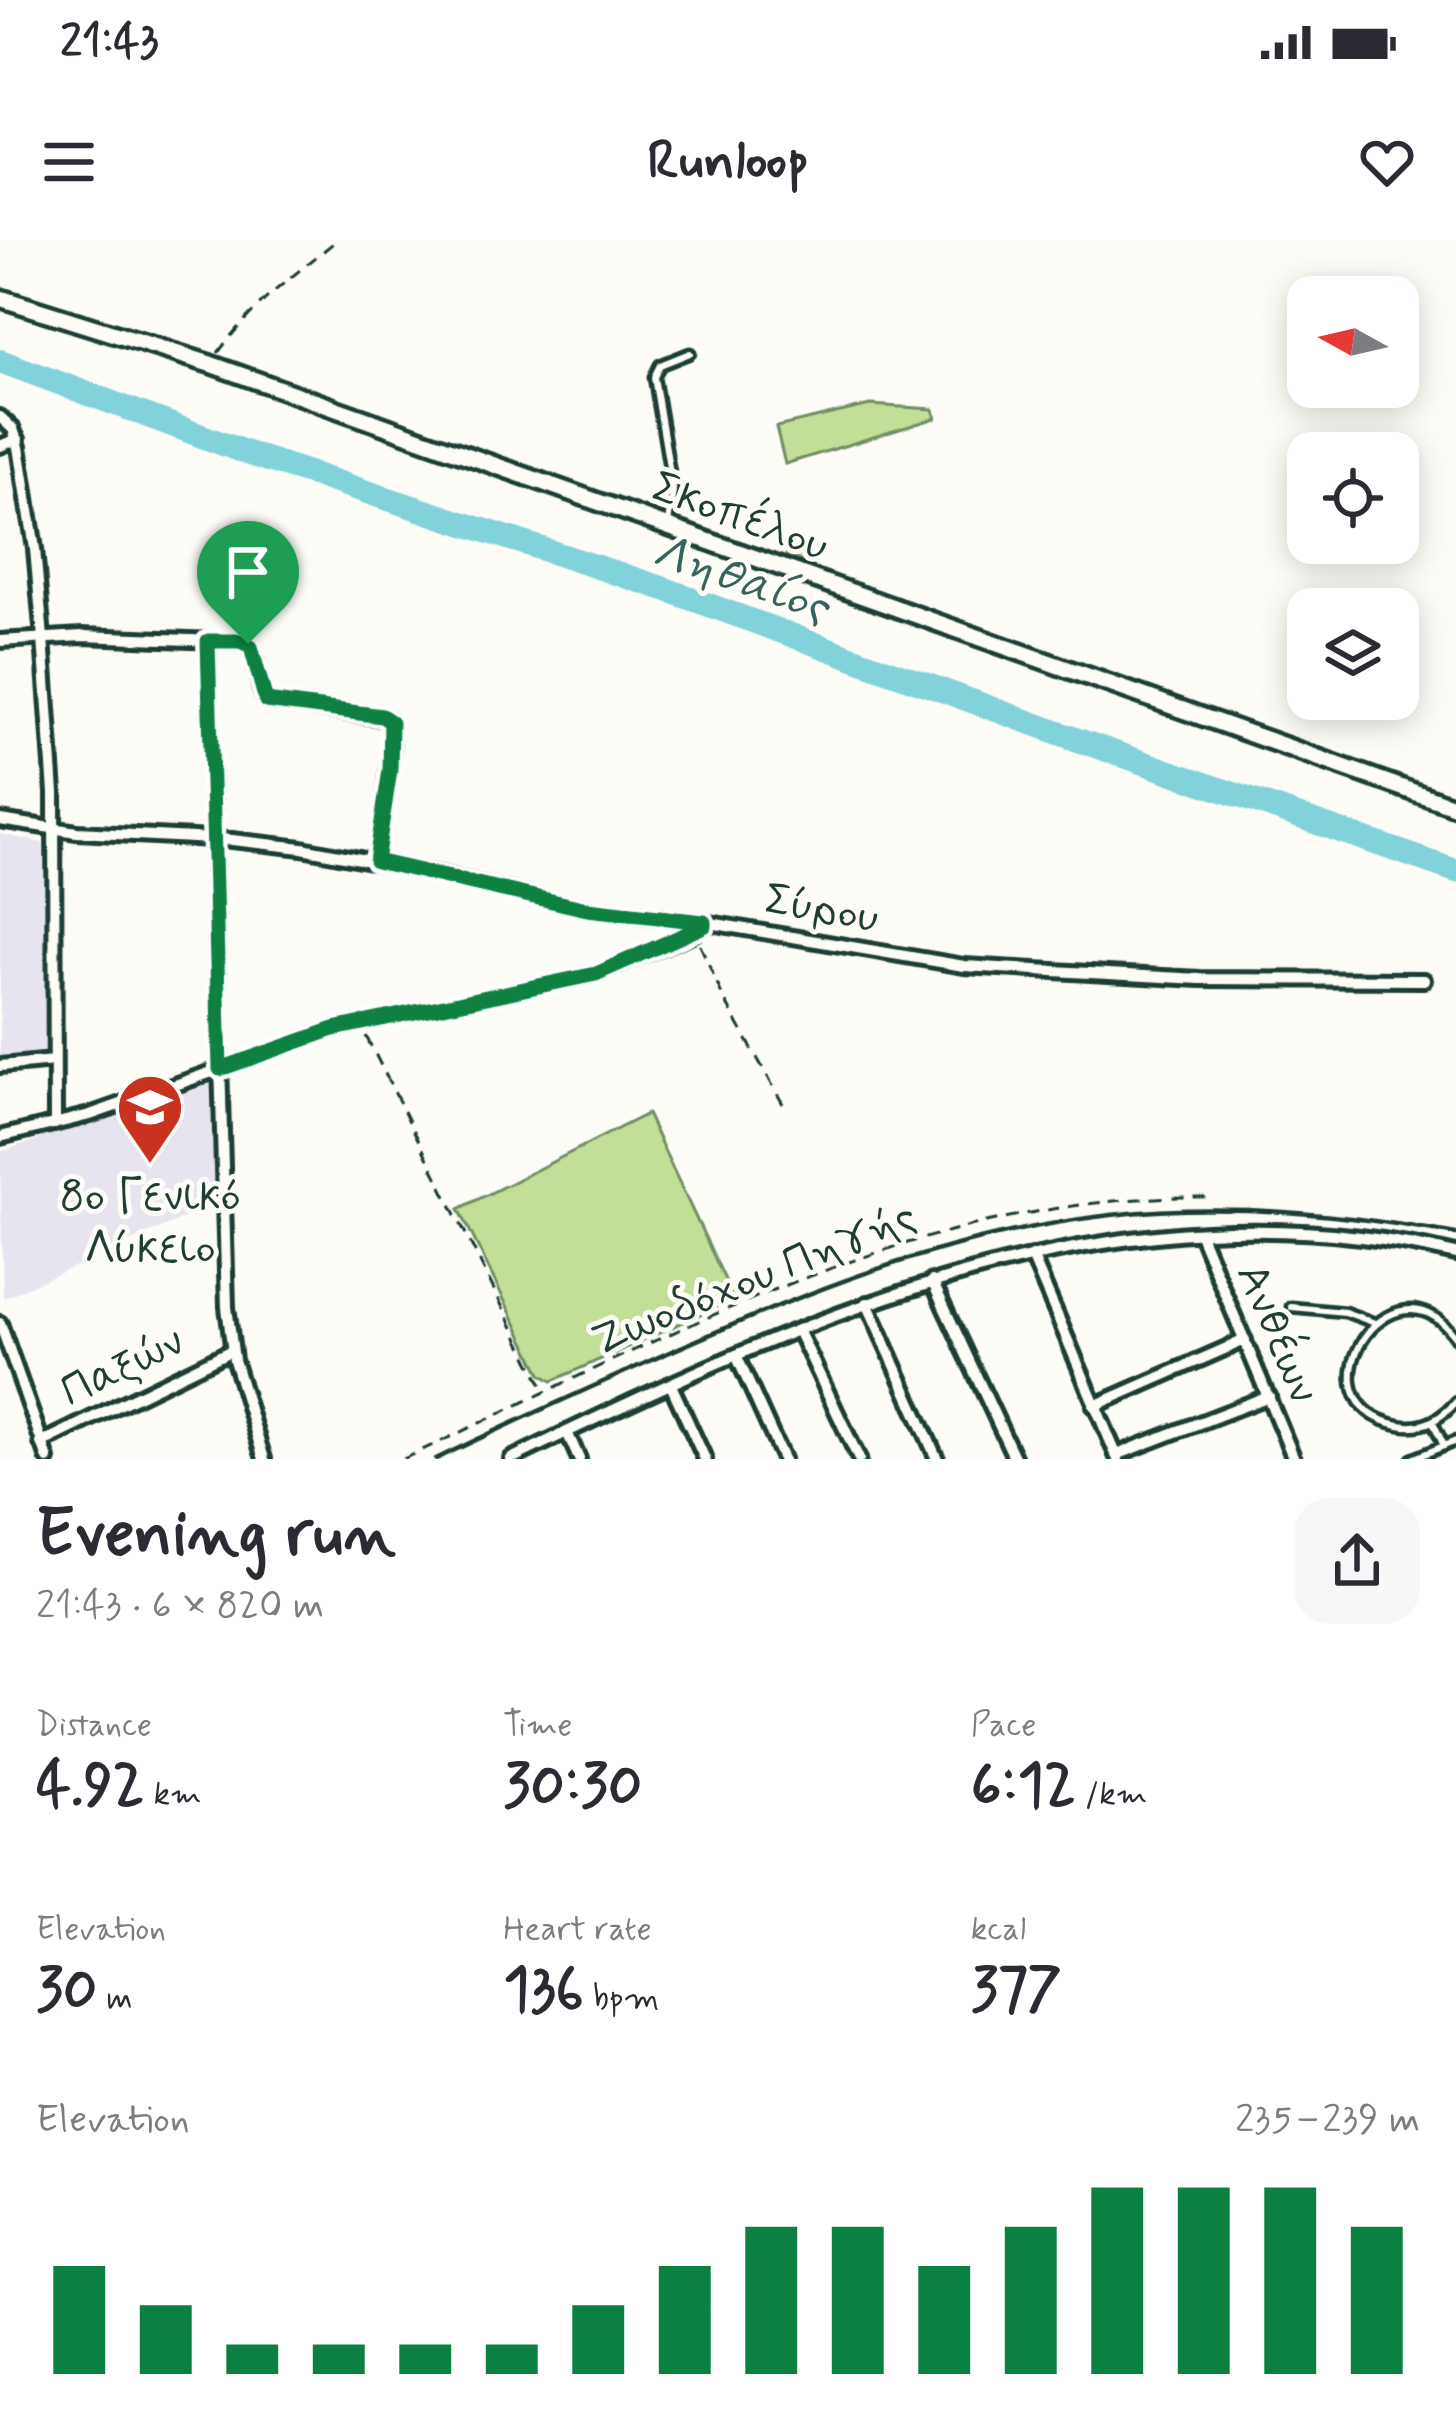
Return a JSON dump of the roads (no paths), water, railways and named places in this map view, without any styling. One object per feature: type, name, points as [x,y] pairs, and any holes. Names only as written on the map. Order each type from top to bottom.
[{"type":"main road","name":"Σκοπέλου","points":[[0,298],[210,364],[1456,807]]},
{"type":"street","points":[[0,417],[18,440],[44,638],[53,766],[55,1124]]},
{"type":"street","points":[[0,446],[18,440]]},
{"type":"street","points":[[0,641],[240,641],[251,647],[266,701],[382,716],[391,722],[390,770],[376,861]]},
{"type":"street","points":[[208,641],[227,1307],[232,1350],[264,1459]]},
{"type":"street","name":"Σύρου","points":[[0,820],[52,829],[215,839],[376,861],[587,909],[704,922],[883,955],[1005,970],[1200,980],[1424,980]]},
{"type":"street","points":[[0,1137],[55,1124],[360,1023],[584,977],[694,932],[704,922]]},
{"type":"street","points":[[0,1066],[54,1061]]},
{"type":"street","points":[[511,1459],[867,1303],[1032,1256],[1257,1230],[1312,1232],[1456,1254]]},
{"type":"street","name":"Ανθέων","points":[[1200,1234],[1294,1459]]},
{"type":"street","points":[[1032,1256],[1117,1457],[1269,1396]]},
{"type":"street","points":[[932,1281],[1015,1459]]},
{"type":"street","points":[[867,1303],[937,1459]]},
{"type":"street","points":[[0,1323],[5,1355],[48,1459]]},
{"type":"street","points":[[798,1330],[859,1459]]},
{"type":"street","points":[[1094,1406],[1245,1340]]},
{"type":"street","name":"Παξών","points":[[41,1443],[232,1350]]},
{"type":"street","points":[[737,1357],[783,1459]]},
{"type":"street","points":[[671,1385],[705,1459]]},
{"type":"street","points":[[567,1432],[579,1459]]},
{"type":"lane","points":[[667,526],[673,491],[654,377],[660,365],[690,353]]},
{"type":"lane","points":[[1292,1307],[1345,1312],[1375,1323]]},
{"type":"lane","points":[[1456,1338],[1433,1317],[1395,1313],[1375,1323],[1355,1349],[1351,1367],[1362,1402],[1391,1424],[1409,1427],[1433,1421],[1456,1402]]},
{"type":"lane","points":[[1433,1421],[1444,1446]]},
{"type":"lane","points":[[1412,1459],[1456,1441]]},
{"type":"waterway","name":"Ληθαίος","points":[[0,361],[250,454],[665,589],[1456,871]]},
{"type":"railway","points":[[436,1459],[756,1315],[871,1271],[989,1237],[1111,1215],[1198,1210],[1328,1215],[1456,1234]]},
{"type":"place","name":"8ο Γενικό Λύκειο","points":[[150,1166]]}]
